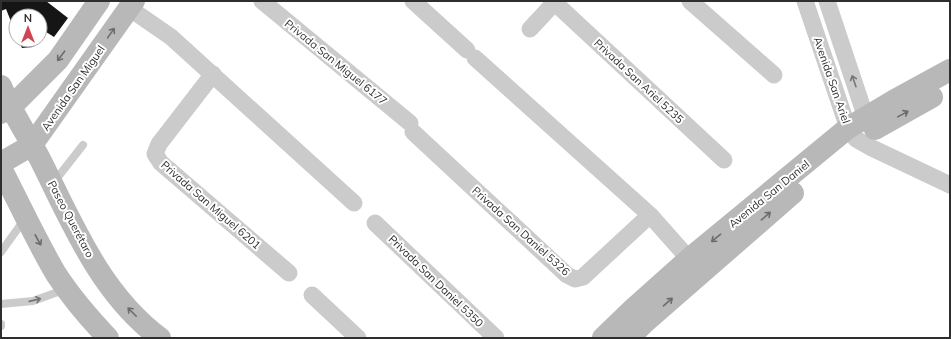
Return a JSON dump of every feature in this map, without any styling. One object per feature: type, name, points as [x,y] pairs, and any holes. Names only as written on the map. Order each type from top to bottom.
[{"type":"main road","points":[[6,110],[58,60],[100,1]]},
{"type":"main road","name":"Avenida San Miguel","points":[[1,163],[32,145],[131,4]]},
{"type":"main road","name":"Avenida San Daniel","points":[[635,324],[689,259],[950,70]]},
{"type":"main road","name":"Paseo Querétaro","points":[[1,86],[6,110],[32,145],[89,256],[116,296],[160,338]]},
{"type":"main road","name":"Avenida San Daniel","points":[[603,338],[635,324],[863,133],[950,87]]},
{"type":"main road","points":[[1,168],[26,218],[57,274],[87,316],[108,338]]},
{"type":"street","name":"Privada San Miguel 6177","points":[[262,1],[411,127]]},
{"type":"street","points":[[413,1],[650,215],[689,259]]},
{"type":"street","points":[[690,1],[774,75]]},
{"type":"street","points":[[710,1],[718,25]]},
{"type":"street","name":"Avenida San Ariel","points":[[805,1],[863,133]]},
{"type":"street","name":"Avenida San Ariel","points":[[827,1],[863,133]]},
{"type":"street","name":"Privada San Ariel 5235","points":[[530,29],[555,2],[724,160]]},
{"type":"street","points":[[131,4],[213,74],[354,203]]},
{"type":"street","name":"Privada San Miguel 6201","points":[[213,74],[159,144],[155,154],[160,162],[289,273]]},
{"type":"street","name":"Privada San Daniel 5326","points":[[411,127],[567,275],[574,279],[583,277],[650,215]]},
{"type":"street","points":[[863,133],[950,185]]},
{"type":"street","name":"Privada San Daniel 5350","points":[[375,223],[496,338]]},
{"type":"street","points":[[312,296],[358,338]]},
{"type":"lane","points":[[52,184],[83,145]]},
{"type":"lane","points":[[1,252],[26,218]]},
{"type":"lane","points":[[1,304],[33,301],[67,288]]},
{"type":"building","points":[[1,1],[46,1],[68,18],[54,37],[48,33],[48,8],[8,8],[8,14],[6,9],[1,11]]}]
